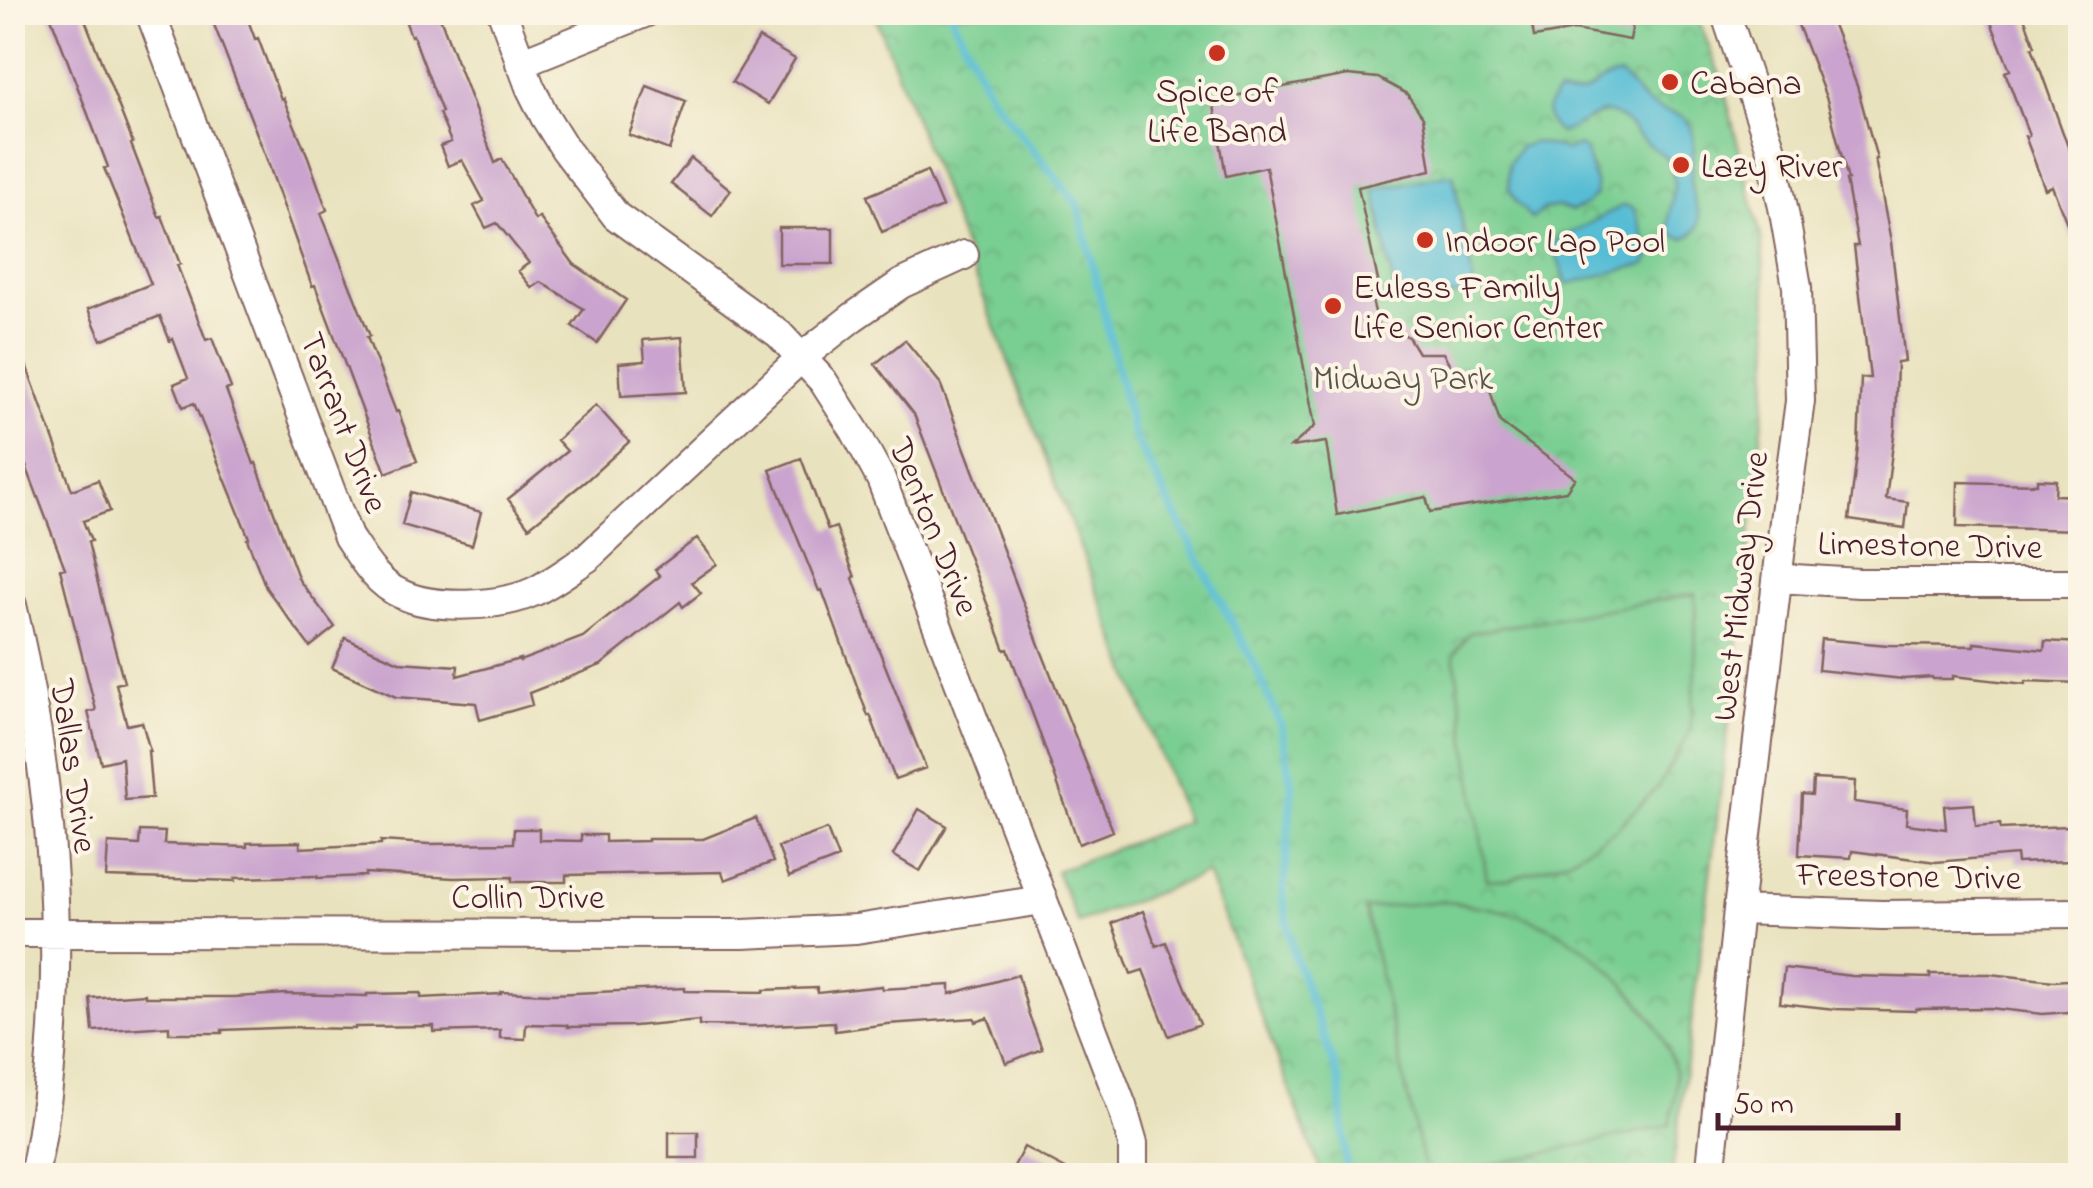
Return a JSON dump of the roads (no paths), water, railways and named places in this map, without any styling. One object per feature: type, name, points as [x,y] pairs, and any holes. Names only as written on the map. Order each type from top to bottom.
[{"type":"street","name":"Tarrant Drive","points":[[150,12],[348,537],[373,573],[399,594],[430,603],[464,604],[530,594],[558,578],[586,558],[802,357],[901,284],[964,256]]},
{"type":"street","name":"Denton Drive","points":[[502,12],[520,63],[546,117],[616,216],[779,334],[822,382],[855,431],[881,479],[1122,1106],[1133,1144],[1133,1176]]},
{"type":"street","points":[[520,63],[647,12]]},
{"type":"street","name":"West Midway Drive","points":[[1710,1176],[1800,401],[1797,287],[1784,212],[1770,146],[1725,12]]},
{"type":"street","name":"Limestone Drive","points":[[1778,578],[1860,583],[2080,583]]},
{"type":"street","name":"Dallas Drive","points":[[12,606],[48,808],[54,932],[52,1038],[34,1176]]},
{"type":"street","name":"Collin Drive","points":[[12,934],[743,934],[856,929],[1042,900]]},
{"type":"street","name":"Freestone Drive","points":[[1738,910],[1882,915],[2080,913]]},
{"type":"water","name":"Lazy River","points":[[1620,75],[1644,101],[1682,117],[1692,131],[1691,186],[1700,220],[1696,231],[1683,239],[1671,234],[1674,180],[1662,154],[1622,119],[1610,114],[1598,114],[1560,133],[1548,119],[1548,109],[1557,93],[1579,94]]},
{"type":"water","points":[[1534,142],[1567,150],[1578,146],[1585,149],[1596,194],[1586,205],[1572,211],[1557,206],[1532,219],[1516,202],[1509,188],[1508,164],[1520,147]]},
{"type":"water","name":"Indoor Lap Pool","points":[[1453,174],[1475,292],[1397,306],[1375,189]]},
{"type":"water","points":[[1624,205],[1634,209],[1651,255],[1646,264],[1567,284],[1552,243]]},
{"type":"waterway","points":[[950,12],[991,97],[1078,205],[1133,434],[1256,668],[1281,726],[1292,787],[1283,897],[1293,951],[1340,1083],[1347,1176]]},
{"type":"place","name":"Spice of Life Band","points":[[1217,53]]},
{"type":"place","name":"Cabana","points":[[1670,82]]},
{"type":"place","name":"Lazy River","points":[[1681,165]]},
{"type":"place","name":"Indoor Lap Pool","points":[[1425,240]]},
{"type":"place","name":"Euless Family Life Senior Center","points":[[1333,306]]},
{"type":"park label","name":"Midway Park","points":[[1403,377]]}]
